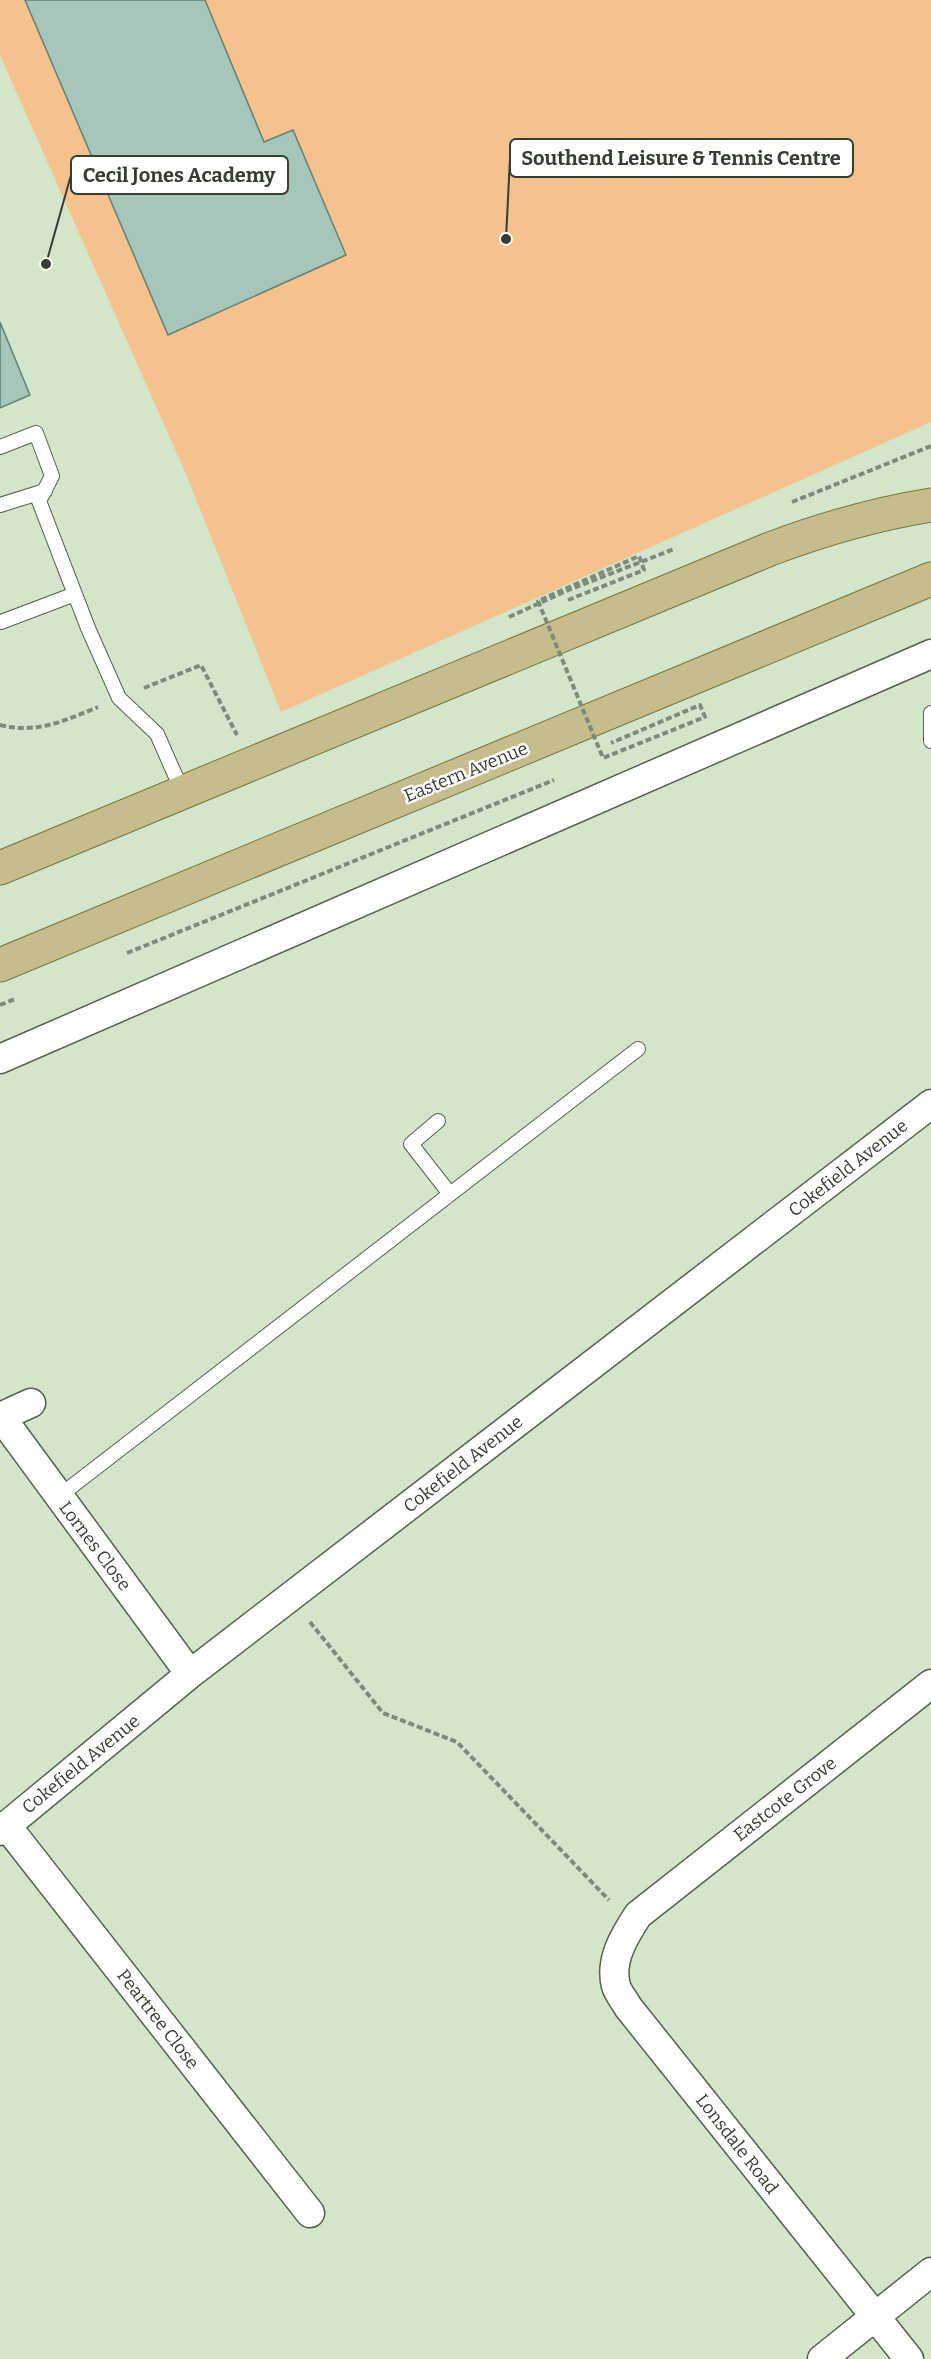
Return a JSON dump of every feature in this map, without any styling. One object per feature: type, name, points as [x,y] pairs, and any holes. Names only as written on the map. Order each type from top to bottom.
[{"type":"main road","points":[[0,868],[770,549],[825,528],[883,512],[931,505]]},
{"type":"main road","name":"Eastern Avenue","points":[[0,965],[931,579]]},
{"type":"street","points":[[0,1059],[931,654]]},
{"type":"street","name":"Cokefield Avenue","points":[[3,1828],[190,1674],[931,1104]]},
{"type":"street","name":"Lornes Close","points":[[31,1403],[1,1417],[190,1674]]},
{"type":"street","name":"Eastcote Grove","points":[[635,1919],[931,1684]]},
{"type":"street","name":"Peartree Close","points":[[3,1828],[310,2213]]},
{"type":"street","name":"Lonsdale Road","points":[[635,1919],[624,1936],[615,1964],[616,1986],[628,2007],[909,2359]]},
{"type":"street","points":[[822,2359],[931,2272]]},
{"type":"lane","points":[[0,447],[36,433],[52,476],[39,501],[75,594],[119,698],[157,734],[183,793]]},
{"type":"lane","points":[[0,505],[45,491]]},
{"type":"lane","points":[[1,622],[75,594]]},
{"type":"lane","points":[[931,713],[931,741]]},
{"type":"lane","points":[[58,1497],[638,1049]]},
{"type":"lane","points":[[438,1121],[411,1144],[450,1194]]},
{"type":"path","points":[[783,506],[931,446]]},
{"type":"path","points":[[500,621],[566,591],[674,548]]},
{"type":"path","points":[[568,600],[644,570],[639,556],[538,601],[603,758],[705,717],[700,705],[611,743]]},
{"type":"path","points":[[0,724],[18,729],[56,724],[201,665],[238,739]]},
{"type":"path","points":[[601,761],[710,716]]},
{"type":"path","points":[[124,954],[556,779]]},
{"type":"path","points":[[0,1005],[20,997]]},
{"type":"path","points":[[290,1597],[383,1713],[457,1742],[635,1919]]},
{"type":"shaded area","points":[[0,0],[931,0],[931,422],[281,712],[186,474],[0,55]]},
{"type":"building","points":[[25,0],[205,0],[264,142],[293,130],[346,255],[168,335]]},
{"type":"building","points":[[0,322],[30,395],[0,408]]},
{"type":"place","name":"Southend Leisure & Tennis Centre","points":[[506,239]]},
{"type":"place","name":"Cecil Jones Academy","points":[[46,264]]}]
